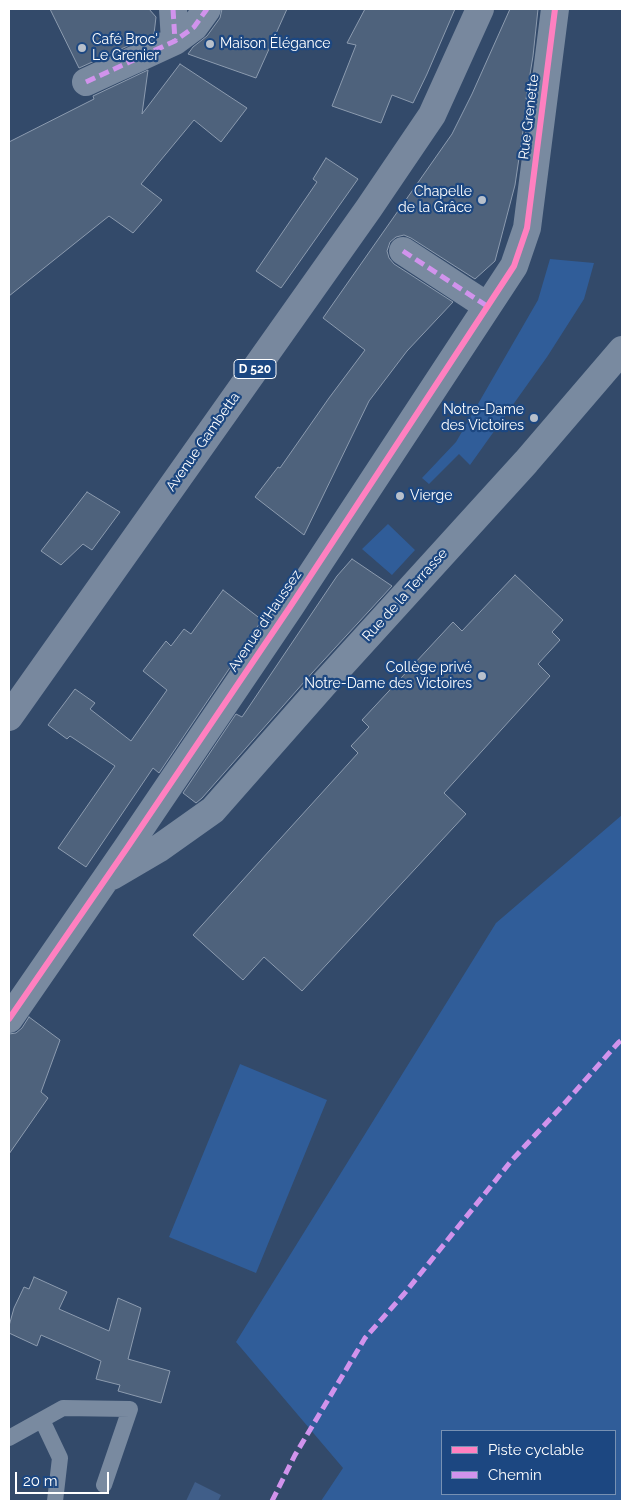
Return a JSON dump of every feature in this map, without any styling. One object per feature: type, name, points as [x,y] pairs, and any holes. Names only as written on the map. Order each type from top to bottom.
[{"type":"main road","name":"Avenue Gambetta","points":[[9,717],[363,216],[432,115],[480,9]]},
{"type":"street","points":[[173,9],[175,41]]},
{"type":"street","points":[[86,82],[175,41],[194,27],[207,9]]},
{"type":"street","name":"Rue Grenette","points":[[527,228],[555,9]]},
{"type":"street","name":"Avenue d'Haussez","points":[[9,1019],[290,608],[514,266],[527,228]]},
{"type":"street","points":[[403,251],[487,306]]},
{"type":"street","name":"Rue de la Terrasse","points":[[104,880],[158,849],[213,810],[324,684],[526,462],[622,350]]},
{"type":"lane","points":[[9,1438],[63,1408],[130,1409],[104,1485]]},
{"type":"lane","points":[[42,1420],[60,1458],[54,1501]]},
{"type":"shaded area","points":[[550,259],[594,263],[584,299],[547,357],[470,465],[459,454],[429,484],[422,478],[456,442],[538,300]]},
{"type":"shaded area","points":[[388,524],[415,550],[392,575],[362,549]]},
{"type":"shaded area","points":[[622,815],[622,1501],[321,1501],[343,1468],[236,1342],[496,923]]},
{"type":"shaded area","points":[[240,1064],[327,1100],[256,1273],[169,1237]]},
{"type":"shaded area","points":[[195,1482],[221,1495],[218,1501],[186,1501]]},
{"type":"building","points":[[50,9],[149,9],[156,17],[154,34],[79,68]]},
{"type":"building","points":[[222,9],[287,9],[256,78],[188,54],[193,47],[207,36],[220,18]]},
{"type":"building","points":[[365,9],[455,9],[413,103],[392,95],[381,123],[332,106],[356,45],[347,43]]},
{"type":"building","points":[[510,9],[538,9],[526,99],[528,99],[515,185],[495,261],[475,279],[411,238],[404,235],[396,237],[390,242],[387,251],[389,258],[394,264],[453,302],[407,351],[369,401],[304,535],[255,497],[278,467],[280,468],[365,350],[323,318],[452,134]]},
{"type":"building","points":[[180,64],[247,108],[221,142],[194,120],[141,184],[162,200],[133,233],[109,216],[9,296],[9,142],[94,99],[93,96],[148,70],[142,114]]},
{"type":"building","points":[[326,158],[358,179],[281,288],[256,271],[317,182],[313,179]]},
{"type":"building","points":[[87,492],[120,512],[92,550],[83,544],[61,565],[41,551]]},
{"type":"building","points":[[352,559],[392,586],[196,803],[183,793],[236,714],[242,717],[337,576]]},
{"type":"building","points":[[515,575],[563,620],[552,632],[560,640],[538,664],[550,676],[444,793],[466,814],[302,991],[264,957],[243,980],[193,935],[358,753],[351,746],[369,727],[362,720],[453,622],[462,631]]},
{"type":"building","points":[[223,590],[262,620],[159,773],[153,768],[86,867],[58,848],[115,766],[70,736],[67,739],[48,725],[75,689],[95,703],[90,709],[131,741],[167,690],[143,671],[166,641],[171,646],[184,629],[191,634]]},
{"type":"building","points":[[29,1017],[60,1040],[41,1092],[48,1098],[9,1154],[9,1034],[16,1033],[22,1028]]},
{"type":"building","points":[[34,1277],[67,1292],[59,1309],[109,1331],[118,1298],[141,1308],[128,1359],[170,1371],[161,1403],[118,1391],[120,1385],[96,1379],[101,1361],[41,1335],[37,1346],[9,1333],[14,1308],[24,1287],[29,1289]]},
{"type":"marked path","points":[[173,9],[175,41]]},
{"type":"marked path","points":[[86,82],[175,41],[194,27],[207,9]]},
{"type":"marked path","points":[[403,251],[487,306]]},
{"type":"marked path","points":[[272,1501],[295,1455],[365,1338],[404,1294],[512,1160],[622,1040]]},
{"type":"cycle path","points":[[9,1019],[290,607],[514,266],[527,228],[555,9]]},
{"type":"place","name":"Maison Élégance","points":[[210,44]]},
{"type":"place","name":"Café Broc' Le Grenier","points":[[82,48]]},
{"type":"place","name":"Chapelle de la Grâce","points":[[482,200]]},
{"type":"place","name":"Notre-Dame des Victoires","points":[[534,418]]},
{"type":"place","name":"Vierge","points":[[400,496]]},
{"type":"place","name":"Collège privé Notre-Dame des Victoires","points":[[482,676]]}]
